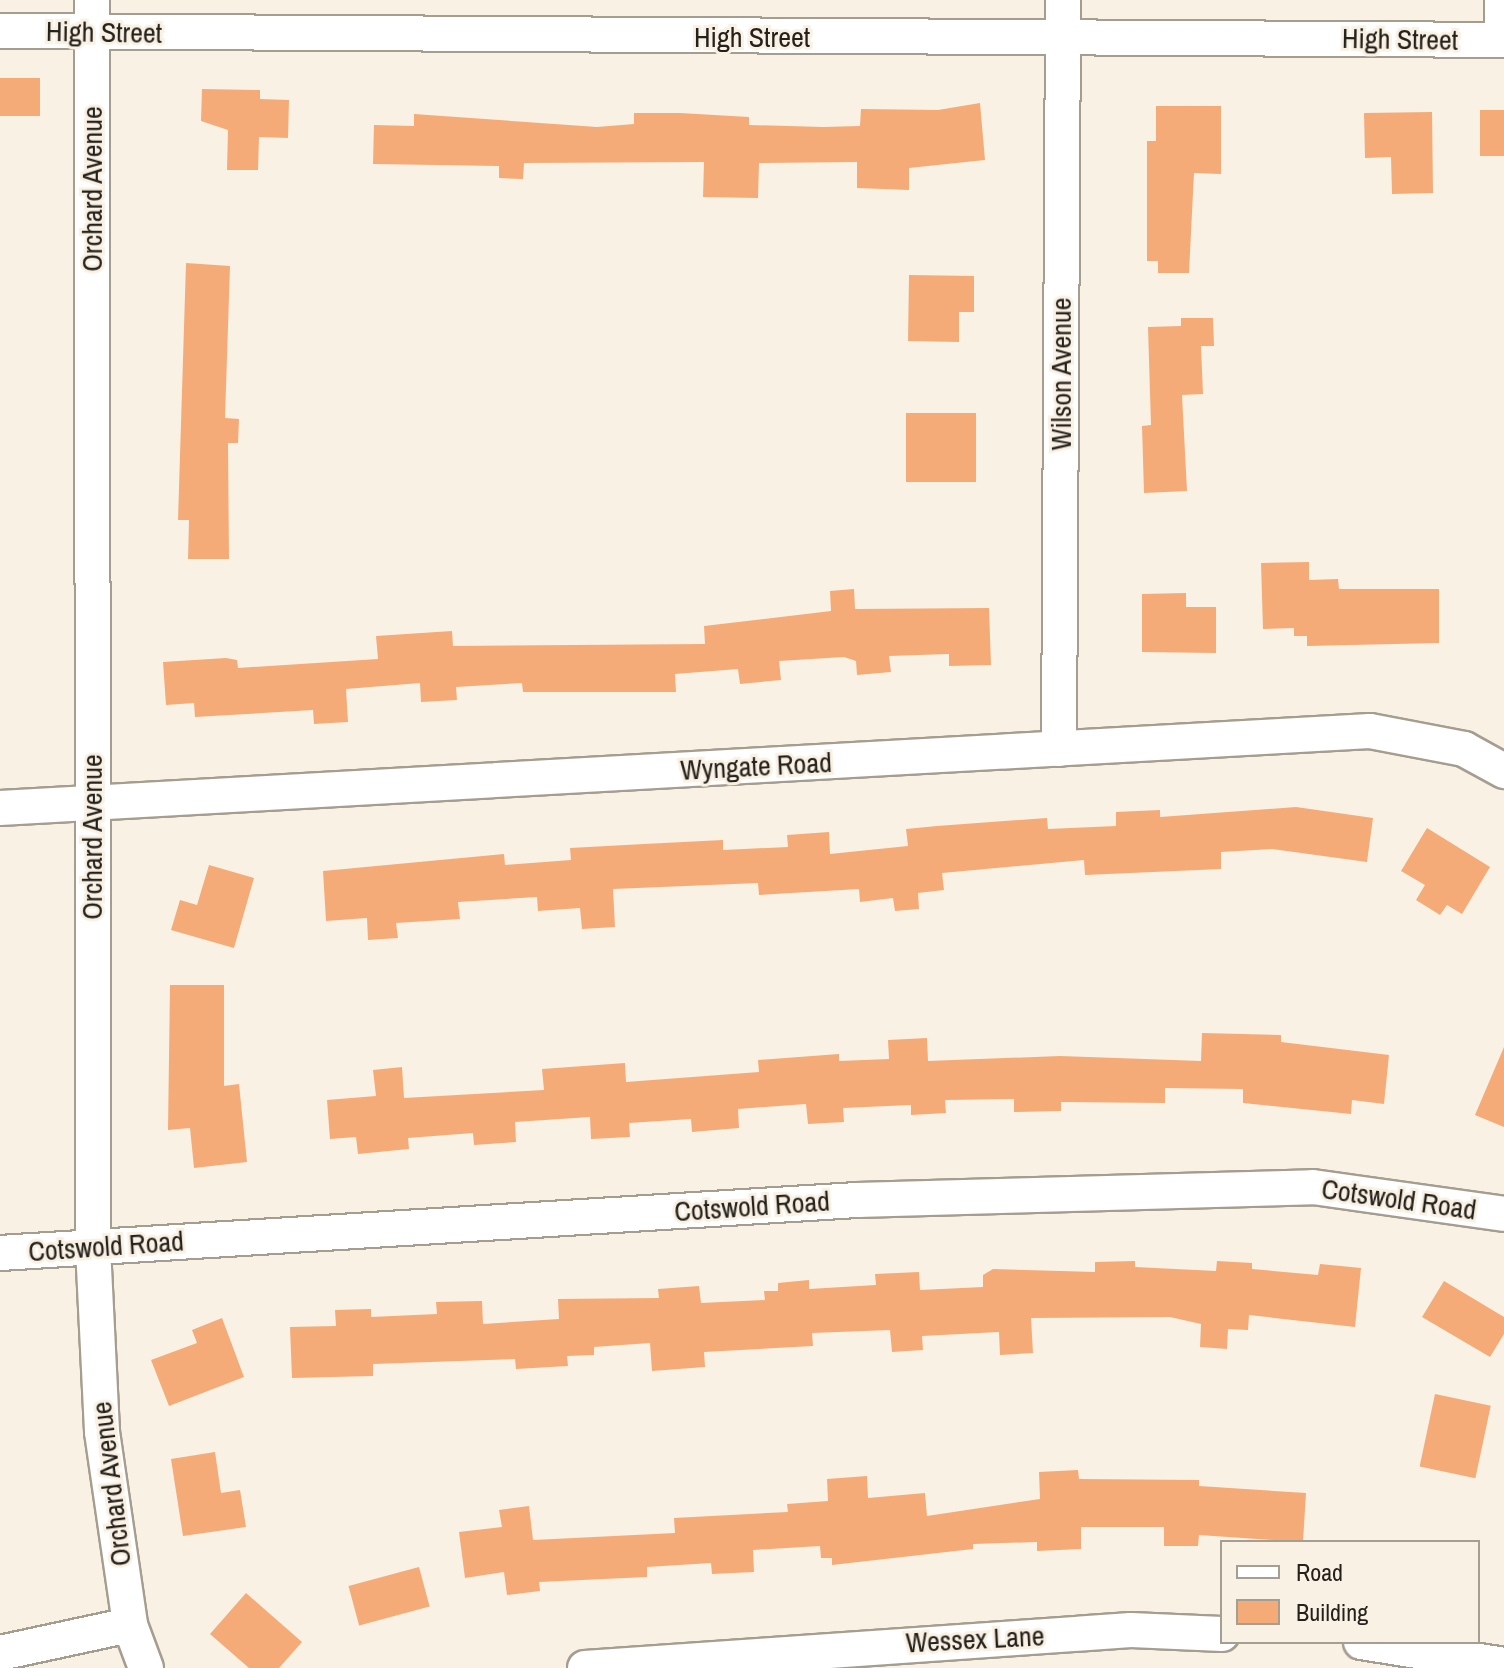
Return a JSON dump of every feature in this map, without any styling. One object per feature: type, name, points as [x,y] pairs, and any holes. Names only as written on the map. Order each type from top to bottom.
[{"type":"street","name":"Wilson Avenue","points":[[1059,749],[1063,0]]},
{"type":"street","points":[[1502,0],[1503,40]]},
{"type":"street","name":"High Street","points":[[0,31],[92,16],[1063,36],[1503,40]]},
{"type":"street","name":"Orchard Avenue","points":[[92,16],[93,1247],[102,1432],[130,1625],[146,1668]]},
{"type":"street","name":"Wyngate Road","points":[[0,808],[1370,731],[1464,749],[1504,771]]},
{"type":"street","name":"Cotswold Road","points":[[0,1253],[857,1200],[1313,1187],[1504,1214]]},
{"type":"street","points":[[0,1653],[130,1625]]},
{"type":"street","name":"Wessex Lane","points":[[585,1668],[1115,1630],[1220,1634]]},
{"type":"street","points":[[1373,1644],[1504,1665]]},
{"type":"building","points":[[0,78],[40,78],[40,116],[0,116]]},
{"type":"building","points":[[202,89],[260,90],[260,99],[289,100],[288,138],[259,137],[258,170],[227,170],[228,130],[201,121]]},
{"type":"building","points":[[980,103],[985,160],[909,168],[909,190],[857,188],[857,162],[759,163],[758,198],[703,197],[704,162],[524,163],[523,179],[499,178],[499,166],[373,164],[374,125],[414,126],[414,114],[597,127],[634,124],[634,113],[680,113],[749,117],[749,125],[823,127],[860,126],[861,109],[938,110]]},
{"type":"building","points":[[1156,106],[1221,106],[1221,174],[1194,173],[1189,273],[1158,273],[1158,261],[1147,261],[1147,141],[1156,141]]},
{"type":"building","points":[[1480,110],[1504,110],[1504,156],[1480,156]]},
{"type":"building","points":[[1432,112],[1433,193],[1392,194],[1391,157],[1365,158],[1364,113]]},
{"type":"building","points":[[186,263],[230,266],[225,418],[239,419],[238,443],[228,443],[229,559],[188,559],[189,520],[178,520]]},
{"type":"building","points":[[909,275],[974,276],[974,312],[959,312],[959,342],[908,341]]},
{"type":"building","points":[[1181,318],[1213,318],[1214,346],[1201,346],[1203,394],[1182,395],[1187,491],[1144,493],[1142,426],[1151,425],[1148,327],[1181,326]]},
{"type":"building","points":[[906,413],[976,413],[976,482],[906,482]]},
{"type":"building","points":[[1309,562],[1309,580],[1338,579],[1339,589],[1439,589],[1439,643],[1307,646],[1307,636],[1294,636],[1294,628],[1263,629],[1261,563]]},
{"type":"building","points":[[854,589],[855,609],[989,608],[991,665],[949,666],[949,654],[889,656],[891,672],[857,675],[856,661],[844,657],[779,661],[781,680],[740,684],[738,669],[675,674],[676,692],[523,692],[522,683],[456,687],[457,700],[421,702],[420,683],[346,689],[348,722],[314,724],[313,710],[195,717],[194,703],[166,705],[163,662],[226,658],[237,660],[238,668],[378,659],[376,636],[452,631],[453,646],[705,644],[704,626],[831,611],[830,591]]},
{"type":"building","points":[[1186,593],[1186,607],[1216,607],[1216,653],[1142,652],[1142,594]]},
{"type":"building","points":[[1296,807],[1373,818],[1367,862],[1272,849],[1221,852],[1221,869],[1085,875],[1084,860],[942,873],[944,890],[918,893],[919,909],[895,911],[893,898],[860,902],[859,889],[759,895],[758,883],[613,889],[615,927],[582,929],[580,908],[538,911],[537,897],[458,902],[460,919],[396,923],[398,938],[368,940],[367,918],[326,921],[323,871],[504,854],[505,865],[571,860],[570,848],[644,844],[723,840],[723,850],[788,847],[787,835],[829,832],[830,854],[908,846],[906,829],[1047,818],[1048,829],[1116,826],[1116,812],[1160,810],[1160,817]]},
{"type":"building","points":[[1427,828],[1490,867],[1462,914],[1447,905],[1440,915],[1416,900],[1425,885],[1401,871]]},
{"type":"building","points":[[209,865],[254,878],[234,948],[171,930],[180,900],[197,905]]},
{"type":"building","points":[[170,985],[224,985],[224,1086],[239,1084],[247,1162],[194,1168],[190,1128],[168,1130]]},
{"type":"building","points":[[1202,1033],[1281,1035],[1281,1042],[1389,1055],[1384,1104],[1352,1100],[1351,1114],[1243,1103],[1243,1089],[1165,1088],[1165,1103],[1061,1102],[1061,1111],[1014,1112],[1014,1099],[945,1100],[946,1113],[911,1115],[911,1105],[843,1108],[844,1122],[808,1124],[806,1104],[738,1109],[739,1128],[692,1132],[691,1119],[629,1123],[630,1137],[591,1139],[590,1117],[515,1122],[516,1142],[474,1145],[473,1133],[408,1138],[409,1149],[358,1154],[356,1137],[330,1139],[327,1100],[376,1096],[373,1070],[402,1067],[404,1098],[544,1090],[542,1069],[625,1063],[626,1082],[759,1072],[758,1060],[839,1054],[839,1061],[889,1059],[888,1040],[927,1038],[928,1061],[1060,1056],[1201,1061]]},
{"type":"building","points":[[1504,1047],[1504,1127],[1475,1115]]},
{"type":"building","points":[[1135,1261],[1135,1267],[1216,1271],[1217,1261],[1252,1263],[1252,1269],[1318,1275],[1320,1264],[1361,1268],[1355,1327],[1249,1315],[1248,1330],[1228,1329],[1227,1349],[1200,1347],[1201,1324],[1170,1317],[1031,1318],[1033,1353],[1000,1355],[999,1332],[922,1336],[923,1350],[892,1352],[890,1330],[812,1333],[813,1346],[704,1352],[705,1367],[652,1371],[650,1343],[594,1347],[594,1355],[567,1356],[568,1366],[516,1369],[515,1359],[373,1364],[373,1376],[292,1378],[290,1327],[336,1326],[335,1310],[371,1309],[371,1317],[437,1314],[436,1302],[482,1301],[483,1324],[559,1319],[558,1299],[659,1298],[658,1289],[699,1286],[701,1303],[765,1300],[764,1291],[778,1291],[778,1283],[809,1280],[809,1289],[876,1285],[875,1274],[919,1272],[920,1290],[983,1287],[983,1275],[993,1269],[1095,1272],[1095,1262]]},
{"type":"building","points":[[1444,1281],[1504,1317],[1504,1334],[1490,1357],[1422,1317]]},
{"type":"building","points":[[222,1318],[244,1377],[169,1406],[151,1360],[197,1343],[192,1330]]},
{"type":"building","points":[[1435,1394],[1491,1406],[1475,1478],[1420,1466]]},
{"type":"building","points":[[215,1452],[221,1493],[240,1490],[246,1527],[183,1536],[171,1459]]},
{"type":"building","points":[[1078,1470],[1079,1479],[1199,1480],[1199,1486],[1306,1493],[1303,1540],[1199,1535],[1198,1546],[1164,1546],[1164,1527],[1081,1527],[1081,1549],[1037,1551],[1037,1542],[973,1544],[973,1549],[832,1565],[832,1558],[821,1558],[820,1546],[753,1550],[754,1572],[712,1574],[711,1563],[647,1567],[647,1577],[539,1582],[540,1591],[507,1595],[504,1572],[465,1578],[459,1532],[502,1527],[499,1510],[529,1506],[533,1540],[675,1533],[674,1518],[788,1512],[787,1504],[828,1501],[827,1479],[867,1476],[868,1498],[925,1493],[927,1516],[1040,1499],[1039,1472]]},
{"type":"building","points":[[419,1567],[430,1607],[359,1625],[348,1586]]},
{"type":"building","points":[[246,1593],[302,1642],[279,1668],[249,1668],[210,1634]]}]
